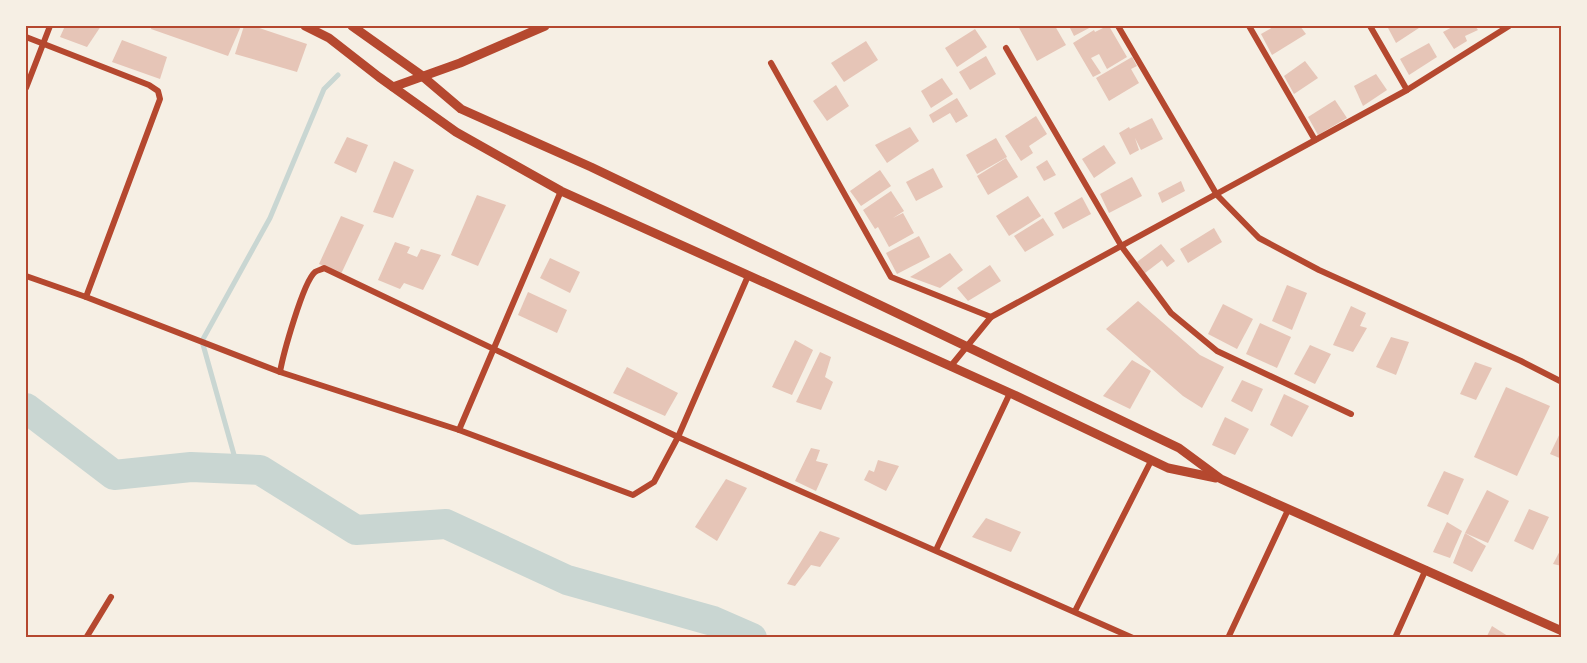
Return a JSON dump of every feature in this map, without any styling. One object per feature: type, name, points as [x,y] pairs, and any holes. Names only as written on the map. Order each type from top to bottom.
[{"type":"street","points":[[26,88],[50,26]]},
{"type":"street","points":[[305,26],[329,38],[456,132],[561,191],[1010,393],[1151,461],[1168,468],[1221,479]]},
{"type":"street","points":[[356,26],[421,75],[461,109],[591,167],[1179,448],[1221,479],[1426,569],[1562,632]]},
{"type":"street","points":[[393,87],[421,75],[460,63],[545,26]]},
{"type":"street","points":[[1118,26],[1217,195],[1259,238],[1319,270],[1562,382]]},
{"type":"street","points":[[1249,26],[1315,140]]},
{"type":"street","points":[[1370,26],[1407,90]]},
{"type":"street","points":[[950,367],[991,317],[1407,90],[1500,28],[1509,26]]},
{"type":"street","points":[[26,37],[149,84],[158,91],[159,99],[86,297]]},
{"type":"street","points":[[1006,48],[1122,247],[1171,313],[1217,351],[1351,414]]},
{"type":"street","points":[[771,63],[891,277],[991,317]]},
{"type":"street","points":[[459,430],[492,348],[561,191]]},
{"type":"street","points":[[280,372],[285,347],[307,286],[315,272],[324,268],[678,437],[1133,638]]},
{"type":"street","points":[[26,276],[280,372],[459,430],[633,495],[654,482],[678,437],[748,276]]},
{"type":"street","points":[[936,550],[1010,393]]},
{"type":"street","points":[[1075,611],[1151,461]]},
{"type":"street","points":[[1227,638],[1288,510]]},
{"type":"street","points":[[1395,638],[1426,569]]},
{"type":"street","points":[[86,638],[111,597]]},
{"type":"building","points":[[65,26],[101,26],[87,47],[60,37]]},
{"type":"building","points":[[152,26],[241,26],[228,56],[151,29]]},
{"type":"building","points":[[244,26],[253,26],[307,44],[297,72],[235,54]]},
{"type":"building","points":[[1018,26],[1055,26],[1066,45],[1037,61]]},
{"type":"building","points":[[1069,26],[1093,26],[1074,36]]},
{"type":"building","points":[[1107,26],[1127,57],[1107,69],[1099,54],[1091,58],[1101,73],[1093,77],[1073,43],[1094,30],[1095,32]]},
{"type":"building","points":[[1275,26],[1300,26],[1306,34],[1272,55],[1261,34]]},
{"type":"building","points":[[1387,26],[1422,26],[1396,43]]},
{"type":"building","points":[[1454,26],[1475,26],[1478,30],[1465,36],[1467,41],[1454,49],[1443,32]]},
{"type":"building","points":[[975,29],[987,47],[957,67],[945,48]]},
{"type":"building","points":[[122,40],[167,57],[160,79],[112,62]]},
{"type":"building","points":[[866,41],[878,60],[844,82],[831,63]]},
{"type":"building","points":[[1429,43],[1437,57],[1409,75],[1400,59]]},
{"type":"building","points":[[986,56],[996,74],[970,90],[959,72]]},
{"type":"building","points":[[1132,57],[1137,66],[1131,69],[1139,83],[1109,101],[1096,78]]},
{"type":"building","points":[[1305,61],[1318,78],[1294,94],[1284,76]]},
{"type":"building","points":[[1376,74],[1387,90],[1363,106],[1354,86]]},
{"type":"building","points":[[942,78],[953,94],[931,108],[921,91]]},
{"type":"building","points":[[836,85],[849,106],[827,121],[813,101]]},
{"type":"building","points":[[957,98],[968,116],[956,123],[950,113],[933,123],[929,115]]},
{"type":"building","points":[[1335,100],[1347,118],[1318,135],[1308,117]]},
{"type":"building","points":[[1036,116],[1047,134],[1029,146],[1033,153],[1021,161],[1005,136]]},
{"type":"building","points":[[1152,118],[1163,139],[1141,150],[1135,138],[1139,150],[1130,155],[1119,133]]},
{"type":"building","points":[[910,127],[919,141],[887,163],[875,145]]},
{"type":"building","points":[[347,137],[368,145],[356,173],[334,163]]},
{"type":"building","points":[[996,138],[1007,157],[977,174],[966,155]]},
{"type":"building","points":[[1104,145],[1116,163],[1094,178],[1082,159]]},
{"type":"building","points":[[1006,158],[1018,177],[988,195],[977,176]]},
{"type":"building","points":[[1047,160],[1056,175],[1044,181],[1036,167]]},
{"type":"building","points":[[394,161],[414,170],[393,218],[373,212]]},
{"type":"building","points":[[933,168],[943,187],[916,201],[906,182]]},
{"type":"building","points":[[880,170],[891,186],[861,206],[850,191]]},
{"type":"building","points":[[1132,177],[1142,196],[1109,213],[1100,194]]},
{"type":"building","points":[[1181,181],[1185,191],[1162,203],[1158,193]]},
{"type":"building","points":[[891,191],[904,211],[893,218],[903,213],[914,233],[889,247],[878,227],[875,229],[863,210]]},
{"type":"building","points":[[477,195],[506,205],[478,266],[451,255]]},
{"type":"building","points":[[1028,196],[1041,216],[1009,236],[996,216]]},
{"type":"building","points":[[1082,197],[1091,214],[1063,229],[1054,213]]},
{"type":"building","points":[[341,216],[364,225],[341,274],[319,264]]},
{"type":"building","points":[[1043,218],[1054,235],[1025,252],[1014,236]]},
{"type":"building","points":[[1214,228],[1222,242],[1188,263],[1180,249]]},
{"type":"building","points":[[919,236],[930,257],[897,274],[886,253]]},
{"type":"building","points":[[395,242],[410,247],[407,253],[417,257],[421,249],[441,255],[423,290],[404,283],[400,289],[378,280]]},
{"type":"building","points":[[1161,244],[1175,261],[1167,267],[1162,260],[1145,273],[1137,262]]},
{"type":"building","points":[[950,253],[963,270],[940,288],[910,277]]},
{"type":"building","points":[[550,258],[580,272],[570,293],[540,278]]},
{"type":"building","points":[[990,265],[1001,281],[968,301],[957,288]]},
{"type":"building","points":[[1287,285],[1307,293],[1292,330],[1272,321]]},
{"type":"building","points":[[528,292],[567,310],[557,333],[518,315]]},
{"type":"building","points":[[1138,301],[1200,355],[1224,367],[1202,408],[1183,396],[1106,329]]},
{"type":"building","points":[[1223,304],[1253,319],[1237,349],[1208,334]]},
{"type":"building","points":[[1351,306],[1366,313],[1360,326],[1367,328],[1353,352],[1333,345]]},
{"type":"building","points":[[1260,323],[1291,337],[1277,368],[1246,354]]},
{"type":"building","points":[[1391,337],[1409,342],[1396,375],[1376,367]]},
{"type":"building","points":[[795,340],[813,350],[792,395],[772,387]]},
{"type":"building","points":[[1310,345],[1331,354],[1315,384],[1294,374]]},
{"type":"building","points":[[820,352],[831,357],[825,377],[833,382],[821,410],[796,402]]},
{"type":"building","points":[[1132,360],[1151,371],[1130,409],[1103,396]]},
{"type":"building","points":[[1475,362],[1492,368],[1476,400],[1460,394]]},
{"type":"building","points":[[627,367],[678,393],[665,416],[613,393]]},
{"type":"building","points":[[1242,380],[1263,389],[1252,412],[1231,401]]},
{"type":"building","points":[[1506,387],[1550,406],[1517,476],[1474,457]]},
{"type":"building","points":[[1284,394],[1309,406],[1292,437],[1270,425]]},
{"type":"building","points":[[1225,417],[1249,429],[1235,455],[1212,445]]},
{"type":"building","points":[[1562,429],[1562,459],[1550,454]]},
{"type":"building","points":[[811,448],[820,450],[816,461],[828,464],[816,491],[795,481]]},
{"type":"building","points":[[878,460],[899,466],[886,491],[864,480],[869,470],[874,472]]},
{"type":"building","points":[[1444,471],[1464,479],[1448,515],[1427,506]]},
{"type":"building","points":[[726,479],[747,488],[717,541],[695,527]]},
{"type":"building","points":[[1487,490],[1509,501],[1488,543],[1465,533]]},
{"type":"building","points":[[1529,509],[1549,517],[1533,550],[1514,541]]},
{"type":"building","points":[[986,518],[1021,532],[1011,552],[972,537]]},
{"type":"building","points":[[1447,522],[1462,531],[1450,558],[1433,552]]},
{"type":"building","points":[[820,531],[840,538],[820,567],[811,565],[795,586],[787,584]]},
{"type":"building","points":[[1465,533],[1486,546],[1472,572],[1453,563]]},
{"type":"building","points":[[1562,547],[1562,566],[1553,564]]},
{"type":"building","points":[[1492,626],[1511,638],[1486,638]]},
{"type":"waterway","points":[[238,469],[202,341],[270,218],[324,89],[338,75]]},
{"type":"waterway","points":[[26,408],[114,475],[191,467],[260,470],[356,530],[446,524],[567,580],[713,621],[752,638]]}]
